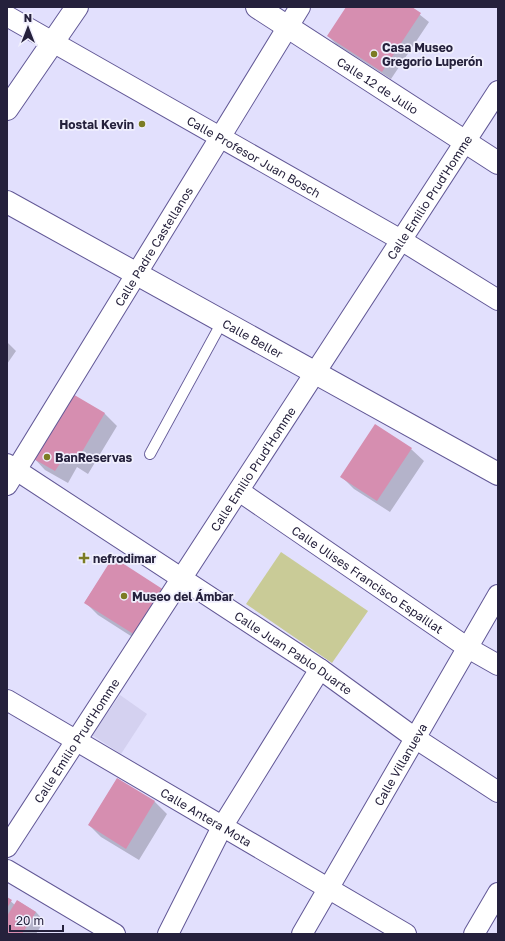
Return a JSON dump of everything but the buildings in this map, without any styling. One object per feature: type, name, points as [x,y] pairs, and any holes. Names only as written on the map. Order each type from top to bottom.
[{"type":"street","points":[[7,109],[77,7]]},
{"type":"street","name":"Calle 12 de Julio","points":[[257,7],[498,163]]},
{"type":"street","name":"Calle Padre Castellanos","points":[[10,474],[137,274],[300,7]]},
{"type":"street","name":"Calle Profesor Juan Bosch","points":[[7,16],[401,240],[498,300]]},
{"type":"street","name":"Calle Emilio Prud'Homme","points":[[7,847],[183,579],[239,490],[498,91]]},
{"type":"street","name":"Calle Beller","points":[[7,202],[314,374],[498,474]]},
{"type":"street","name":"Calle Juan Pablo Duarte","points":[[10,474],[183,579],[320,669],[415,738],[498,792]]},
{"type":"street","name":"Calle Ulises Francisco Espaillat","points":[[239,490],[468,648],[498,665]]},
{"type":"street","name":"Calle Villanueva","points":[[302,934],[498,595]]},
{"type":"street","points":[[168,934],[222,827],[320,669]]},
{"type":"street","name":"Calle Antera Mota","points":[[7,700],[406,934]]},
{"type":"street","points":[[7,870],[115,934]]},
{"type":"street","points":[[474,934],[498,893]]},
{"type":"lane","points":[[150,454],[222,322]]},
{"type":"shaded area","points":[[120,695],[147,714],[121,754],[92,735]]},
{"type":"green space","points":[[281,552],[368,611],[332,663],[246,604]]},
{"type":"place","name":"Casa Museo Gregorio Luperón","points":[[374,54]]},
{"type":"place","name":"Hostal Kevin","points":[[142,124]]},
{"type":"place","name":"BanReservas","points":[[47,457]]},
{"type":"place","name":"nefrodimar","points":[[84,558]]},
{"type":"place","name":"Museo del Ámbar","points":[[124,596]]}]
